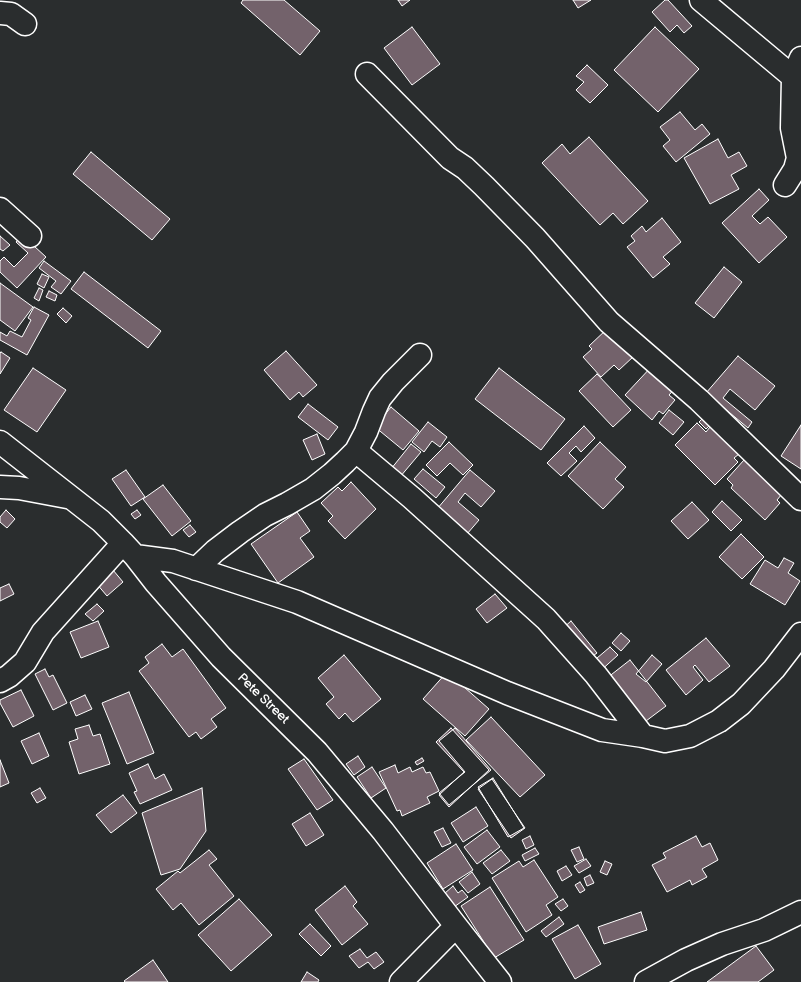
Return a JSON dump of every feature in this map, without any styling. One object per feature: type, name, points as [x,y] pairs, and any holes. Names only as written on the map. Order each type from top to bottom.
[{"type":"street","points":[[701,0],[797,67],[792,128],[798,158],[795,169],[785,185]]},
{"type":"street","points":[[0,13],[10,14],[25,24]]},
{"type":"street","points":[[367,74],[450,158],[465,168],[535,238],[609,322],[699,400],[801,499]]},
{"type":"street","points":[[0,209],[30,236]]},
{"type":"street","points":[[196,569],[215,551],[240,532],[313,489],[332,474],[356,451],[366,432],[380,398],[393,382],[420,355]]},
{"type":"street","name":"Pete Street","points":[[0,442],[101,521],[129,549],[156,583],[220,657],[317,752],[383,830],[500,982]]},
{"type":"street","points":[[356,451],[412,498],[546,619],[596,675],[643,736]]},
{"type":"street","points":[[0,487],[18,488],[70,497]]},
{"type":"street","points":[[0,681],[9,676],[25,662],[44,632],[129,549],[173,561],[296,602],[507,693],[602,730],[665,741],[690,736],[719,721],[741,704],[774,669],[801,634]]},
{"type":"street","points":[[646,982],[700,953],[764,930],[801,912]]},
{"type":"street","points":[[401,982],[456,926]]},
{"type":"building","points":[[243,0],[284,0],[320,31],[300,55],[241,3]]},
{"type":"building","points":[[398,0],[410,0],[402,6]]},
{"type":"building","points":[[573,0],[591,0],[578,8]]},
{"type":"building","points":[[665,0],[668,0],[692,26],[684,33],[677,25],[670,32],[652,12]]},
{"type":"building","points":[[412,27],[440,64],[412,85],[384,48]]},
{"type":"building","points":[[655,27],[699,69],[658,112],[614,70]]},
{"type":"building","points":[[587,65],[608,85],[590,103],[576,90],[584,82],[576,76]]},
{"type":"building","points":[[680,112],[695,130],[702,124],[710,134],[676,162],[663,146],[670,140],[660,127]]},
{"type":"building","points":[[589,137],[648,201],[623,224],[613,213],[600,225],[542,163],[562,144],[570,154]]},
{"type":"building","points":[[718,139],[728,158],[739,152],[747,166],[731,175],[739,189],[710,204],[684,158]]},
{"type":"building","points":[[91,152],[170,219],[152,240],[73,174]]},
{"type":"building","points":[[759,189],[769,200],[752,216],[760,224],[768,217],[787,237],[759,263],[722,223]]},
{"type":"building","points":[[662,218],[681,242],[663,257],[670,264],[653,278],[627,247],[635,241],[631,236],[642,226],[646,232]]},
{"type":"building","points":[[22,235],[46,257],[17,288],[0,272],[0,261],[4,257],[14,267],[28,253],[16,242]]},
{"type":"building","points":[[0,236],[10,245],[3,251],[0,249]]},
{"type":"building","points":[[44,261],[71,281],[61,294],[51,287],[56,281],[39,268]]},
{"type":"building","points":[[724,267],[742,282],[714,318],[695,303]]},
{"type":"building","points":[[84,272],[161,331],[148,348],[71,289]]},
{"type":"building","points":[[42,274],[49,277],[44,288],[37,284]]},
{"type":"building","points":[[0,283],[33,307],[15,331],[0,320]]},
{"type":"building","points":[[39,288],[43,290],[39,301],[34,298]]},
{"type":"building","points":[[49,291],[57,295],[55,301],[46,297]]},
{"type":"building","points":[[34,307],[49,315],[27,355],[0,340],[0,332],[7,336],[10,331],[22,337],[31,320],[28,318]]},
{"type":"building","points":[[63,308],[72,316],[66,323],[57,314]]},
{"type":"building","points":[[608,328],[634,356],[619,370],[614,365],[601,377],[583,357],[592,349],[589,346]]},
{"type":"building","points":[[286,351],[317,385],[303,397],[299,392],[290,400],[264,370]]},
{"type":"building","points":[[1,352],[10,358],[0,374],[0,353]]},
{"type":"building","points":[[738,356],[775,386],[755,410],[730,389],[723,398],[752,422],[748,428],[706,393]]},
{"type":"building","points":[[653,365],[676,387],[669,395],[675,400],[663,414],[659,411],[652,420],[625,395]]},
{"type":"building","points":[[33,368],[66,390],[37,432],[4,410]]},
{"type":"building","points":[[499,368],[565,419],[541,450],[475,399]]},
{"type":"building","points":[[597,374],[631,410],[613,427],[579,391]]},
{"type":"building","points":[[308,404],[338,427],[328,440],[298,417]]},
{"type":"building","points":[[391,407],[419,431],[403,450],[375,427]]},
{"type":"building","points":[[669,410],[684,422],[673,435],[659,423]]},
{"type":"building","points":[[705,416],[712,423],[706,429],[699,422]]},
{"type":"building","points":[[428,422],[447,437],[440,447],[432,441],[424,452],[412,442]]},
{"type":"building","points":[[697,423],[706,432],[710,427],[717,434],[722,429],[739,454],[734,458],[738,462],[715,485],[675,445]]},
{"type":"building","points":[[801,425],[801,469],[781,456]]},
{"type":"building","points":[[584,426],[595,438],[581,452],[576,446],[569,453],[577,461],[561,476],[547,463]]},
{"type":"building","points":[[317,434],[325,454],[312,460],[303,440]]},
{"type":"building","points":[[449,442],[473,465],[463,475],[450,463],[437,476],[426,465]]},
{"type":"building","points":[[600,442],[626,467],[615,479],[624,487],[603,509],[568,476]]},
{"type":"building","points":[[411,444],[421,452],[400,477],[391,469]]},
{"type":"building","points":[[744,460],[750,466],[754,461],[782,494],[777,500],[780,503],[765,520],[731,488],[733,485],[727,479]]},
{"type":"building","points":[[423,469],[445,487],[436,498],[414,479]]},
{"type":"building","points":[[126,470],[145,497],[131,506],[112,479]]},
{"type":"building","points":[[470,470],[495,491],[481,507],[465,493],[458,502],[479,520],[467,534],[437,509]]},
{"type":"building","points":[[351,482],[376,509],[345,539],[328,521],[333,516],[321,503],[338,487],[342,491]]},
{"type":"building","points":[[163,485],[191,521],[172,536],[143,499]]},
{"type":"building","points":[[722,501],[742,520],[731,531],[712,512]]},
{"type":"building","points":[[692,502],[709,520],[688,539],[671,521]]},
{"type":"building","points":[[6,510],[15,519],[7,528],[0,522],[0,517]]},
{"type":"building","points":[[137,510],[141,515],[135,519],[131,514]]},
{"type":"building","points":[[297,512],[310,531],[300,538],[314,557],[278,583],[251,544]]},
{"type":"building","points":[[190,525],[196,532],[189,537],[183,530]]},
{"type":"building","points":[[741,534],[764,557],[742,579],[719,557]]},
{"type":"building","points":[[784,558],[794,563],[788,573],[800,581],[785,605],[750,584],[765,560],[778,568]]},
{"type":"building","points":[[113,570],[123,582],[107,596],[96,583]]},
{"type":"building","points":[[9,584],[14,594],[0,601],[0,588]]},
{"type":"building","points":[[495,594],[507,608],[487,623],[476,609]]},
{"type":"building","points":[[97,604],[104,611],[93,621],[85,614]]},
{"type":"building","points":[[98,621],[109,647],[81,658],[70,632]]},
{"type":"building","points":[[571,621],[597,653],[587,660],[562,629]]},
{"type":"building","points":[[621,633],[630,641],[621,651],[612,643]]},
{"type":"building","points":[[706,638],[730,666],[709,682],[695,665],[693,667],[703,680],[686,695],[666,670]]},
{"type":"building","points":[[162,644],[172,657],[183,649],[226,708],[211,719],[217,727],[201,739],[196,732],[189,737],[139,671],[149,663],[145,657]]},
{"type":"building","points":[[610,647],[618,655],[598,673],[590,664]]},
{"type":"building","points":[[344,655],[381,699],[353,722],[345,713],[339,719],[326,704],[334,697],[318,678]]},
{"type":"building","points":[[652,655],[662,664],[646,682],[636,674]]},
{"type":"building","points":[[630,660],[666,706],[642,724],[607,678]]},
{"type":"building","points":[[45,669],[49,677],[53,675],[67,703],[53,710],[35,674]]},
{"type":"building","points":[[447,672],[489,709],[465,736],[423,699]]},
{"type":"building","points":[[21,690],[34,716],[13,727],[0,703],[0,700]]},
{"type":"building","points":[[129,692],[154,753],[127,764],[102,703]]},
{"type":"building","points":[[85,695],[92,709],[76,716],[70,702]]},
{"type":"building","points":[[491,717],[545,775],[520,797],[466,740]]},
{"type":"building","points":[[89,725],[93,736],[100,734],[110,764],[79,774],[69,742],[78,739],[75,729]]},
{"type":"building","points":[[451,728],[489,770],[449,807],[439,795],[464,772],[436,742]]},
{"type":"building","points":[[455,728],[491,770],[449,805],[439,793],[465,772],[439,741]]},
{"type":"building","points":[[39,733],[49,756],[32,764],[21,741]]},
{"type":"building","points":[[358,756],[365,767],[354,775],[346,764]]},
{"type":"building","points":[[422,758],[424,761],[417,765],[415,762]]},
{"type":"building","points":[[304,759],[333,800],[317,810],[288,769]]},
{"type":"building","points":[[0,760],[9,783],[0,787]]},
{"type":"building","points":[[148,764],[155,779],[164,774],[172,790],[140,804],[134,792],[137,791],[129,773]]},
{"type":"building","points":[[395,765],[398,773],[410,767],[412,772],[423,767],[426,773],[430,772],[439,791],[427,797],[430,803],[402,816],[400,810],[397,811],[379,772]]},
{"type":"building","points":[[372,767],[386,788],[371,798],[357,777]]},
{"type":"building","points":[[493,778],[524,828],[508,837],[478,787]]},
{"type":"building","points":[[492,779],[525,828],[511,838],[478,789]]},
{"type":"building","points":[[40,788],[46,798],[37,803],[31,793]]},
{"type":"building","points":[[202,788],[206,831],[180,869],[161,875],[142,813]]},
{"type":"building","points":[[123,795],[137,813],[111,833],[96,815]]},
{"type":"building","points":[[476,807],[488,826],[463,842],[451,823]]},
{"type":"building","points":[[310,813],[324,835],[306,846],[292,824]]},
{"type":"building","points":[[443,828],[451,843],[442,847],[434,832]]},
{"type":"building","points":[[487,830],[500,847],[477,864],[464,847]]},
{"type":"building","points":[[530,836],[534,845],[526,849],[522,840]]},
{"type":"building","points":[[696,836],[702,847],[710,843],[718,860],[702,869],[707,877],[692,885],[690,880],[667,892],[652,865],[666,858],[663,853]]},
{"type":"building","points":[[456,844],[473,870],[443,889],[427,863]]},
{"type":"building","points":[[579,847],[584,859],[577,862],[571,850]]},
{"type":"building","points":[[535,848],[539,854],[525,861],[522,855]]},
{"type":"building","points":[[209,850],[217,859],[209,865],[234,896],[199,925],[181,903],[173,910],[156,889],[178,871],[180,873]]},
{"type":"building","points":[[501,850],[510,861],[492,874],[483,863]]},
{"type":"building","points":[[586,859],[591,866],[579,873],[574,866]]},
{"type":"building","points":[[534,860],[558,897],[546,905],[552,915],[526,932],[492,878],[519,861],[523,867]]},
{"type":"building","points":[[605,861],[612,864],[607,875],[600,872]]},
{"type":"building","points":[[566,866],[572,875],[562,881],[557,871]]},
{"type":"building","points":[[472,872],[480,884],[468,893],[459,882]]},
{"type":"building","points":[[590,875],[594,883],[587,886],[584,878]]},
{"type":"building","points":[[580,882],[585,890],[580,893],[575,885]]},
{"type":"building","points":[[345,886],[357,902],[353,906],[368,924],[342,945],[315,910]]},
{"type":"building","points":[[453,886],[458,893],[462,890],[468,897],[454,907],[444,894]]},
{"type":"building","points":[[490,887],[524,940],[494,958],[461,906]]},
{"type":"building","points":[[239,899],[272,935],[231,971],[198,935]]},
{"type":"building","points":[[563,899],[568,906],[561,911],[555,904]]},
{"type":"building","points":[[641,912],[647,930],[604,944],[598,927]]},
{"type":"building","points":[[559,917],[564,924],[546,937],[541,931]]},
{"type":"building","points":[[310,924],[331,946],[321,956],[299,934]]},
{"type":"building","points":[[578,925],[601,964],[575,979],[552,939]]},
{"type":"building","points":[[756,946],[774,970],[758,982],[707,982]]},
{"type":"building","points":[[360,949],[367,958],[376,952],[384,962],[374,969],[368,962],[359,968],[349,956]]},
{"type":"building","points":[[153,960],[168,982],[124,981]]},
{"type":"building","points":[[307,972],[319,980],[318,982],[301,982]]}]
